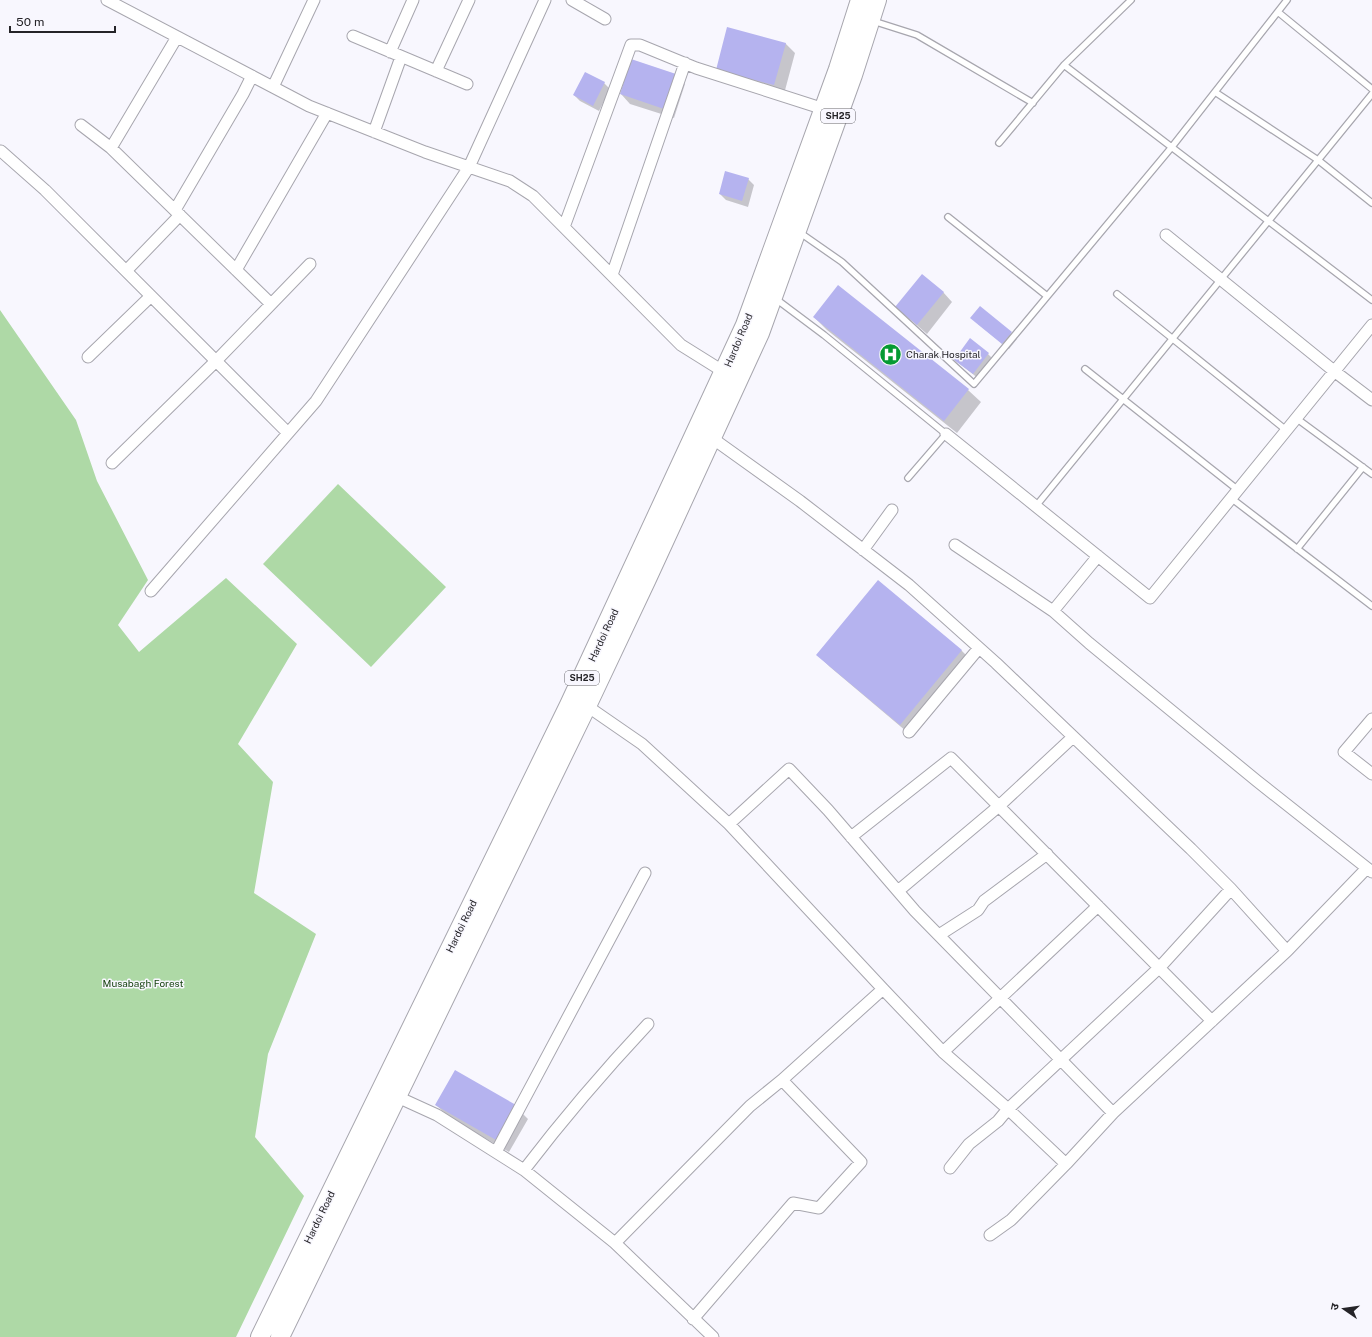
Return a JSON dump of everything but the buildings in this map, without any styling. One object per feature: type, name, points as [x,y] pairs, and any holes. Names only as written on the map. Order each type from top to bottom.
[{"type":"main road","name":"Hardoi Road","points":[[766,292],[860,0]]},
{"type":"main road","name":"Hardoi Road","points":[[260,1337],[278,1328],[389,1093],[594,673],[712,438],[745,325],[766,292],[797,231],[853,75],[876,0]]},
{"type":"main road","name":"Hardoi Road","points":[[389,1093],[587,706],[594,673],[731,376]]},
{"type":"street","points":[[107,0],[309,106],[425,152],[510,181],[522,188],[533,196],[681,345],[731,376]]},
{"type":"street","points":[[273,87],[314,0]]},
{"type":"street","points":[[390,52],[413,0]]},
{"type":"street","points":[[436,71],[469,0]]},
{"type":"street","points":[[151,591],[316,402],[470,167],[545,0]]},
{"type":"street","points":[[572,0],[605,19]]},
{"type":"street","points":[[353,36],[467,84]]},
{"type":"street","points":[[112,148],[177,37]]},
{"type":"street","points":[[564,227],[631,45],[640,45],[685,63],[824,109]]},
{"type":"street","points":[[374,132],[401,57]]},
{"type":"street","points":[[612,275],[685,63]]},
{"type":"street","points":[[126,271],[177,213],[252,76]]},
{"type":"street","points":[[236,270],[327,113]]},
{"type":"street","points":[[82,125],[112,148],[271,304]]},
{"type":"street","points":[[1,151],[45,190],[288,433]]},
{"type":"street","points":[[1166,235],[1220,280],[1372,400]]},
{"type":"street","points":[[112,463],[216,361],[310,264]]},
{"type":"street","points":[[88,357],[151,296]]},
{"type":"street","points":[[946,434],[1150,598],[1372,325]]},
{"type":"street","points":[[712,438],[800,501],[909,585],[979,648],[1191,849],[1231,889],[1287,951]]},
{"type":"street","points":[[863,550],[892,510]]},
{"type":"street","points":[[955,545],[1053,611],[1089,644],[1257,781],[1370,870],[1287,951],[1113,1113],[1011,1220],[990,1235]]},
{"type":"street","points":[[1053,611],[1098,556]]},
{"type":"street","points":[[909,732],[979,648]]},
{"type":"street","points":[[587,706],[642,744],[729,824],[943,1052],[1008,1109],[1066,1164]]},
{"type":"street","points":[[1372,719],[1344,752],[1372,774]]},
{"type":"street","points":[[898,891],[999,806],[1073,737]]},
{"type":"street","points":[[851,837],[951,758],[1212,1020]]},
{"type":"street","points":[[729,824],[789,769],[939,936],[1113,1113]]},
{"type":"street","points":[[939,936],[978,910],[984,901],[1047,854]]},
{"type":"street","points":[[496,1152],[645,873]]},
{"type":"street","points":[[950,1168],[969,1144],[998,1121],[1008,1109],[1160,967],[1231,889]]},
{"type":"street","points":[[943,1052],[1098,906]]},
{"type":"street","points":[[614,1243],[750,1106],[782,1080],[883,989]]},
{"type":"street","points":[[524,1170],[611,1063],[648,1024]]},
{"type":"street","points":[[693,1319],[793,1203],[819,1208],[861,1162],[782,1080]]},
{"type":"street","points":[[389,1093],[437,1115],[524,1170],[614,1243],[712,1337]]},
{"type":"lane","points":[[999,143],[1064,65],[1131,0]]},
{"type":"lane","points":[[797,231],[842,262],[974,384],[1171,148],[1287,0]]},
{"type":"lane","points":[[1278,12],[1372,89]]},
{"type":"lane","points":[[870,20],[917,35],[1033,103]]},
{"type":"lane","points":[[1064,65],[1372,300]]},
{"type":"lane","points":[[1215,92],[1318,160],[1372,203]]},
{"type":"lane","points":[[1036,506],[1372,94]]},
{"type":"lane","points":[[948,216],[1048,296]]},
{"type":"lane","points":[[766,292],[830,340],[946,434],[908,478]]},
{"type":"lane","points":[[1117,294],[1286,430]]},
{"type":"lane","points":[[1085,369],[1123,399],[1297,549],[1372,606]]},
{"type":"lane","points":[[1296,418],[1372,474]]},
{"type":"lane","points":[[1297,549],[1363,468]]},
{"type":"green space","name":"Musabagh Forest","points":[[0,310],[76,420],[97,481],[148,580],[118,625],[139,652],[226,578],[297,644],[238,744],[273,782],[254,893],[316,934],[268,1054],[255,1137],[304,1196],[236,1337],[0,1337]]},
{"type":"green space","points":[[338,484],[446,587],[371,667],[263,564]]},
{"type":"place","name":"Charak Hospital","points":[[891,354]]}]
